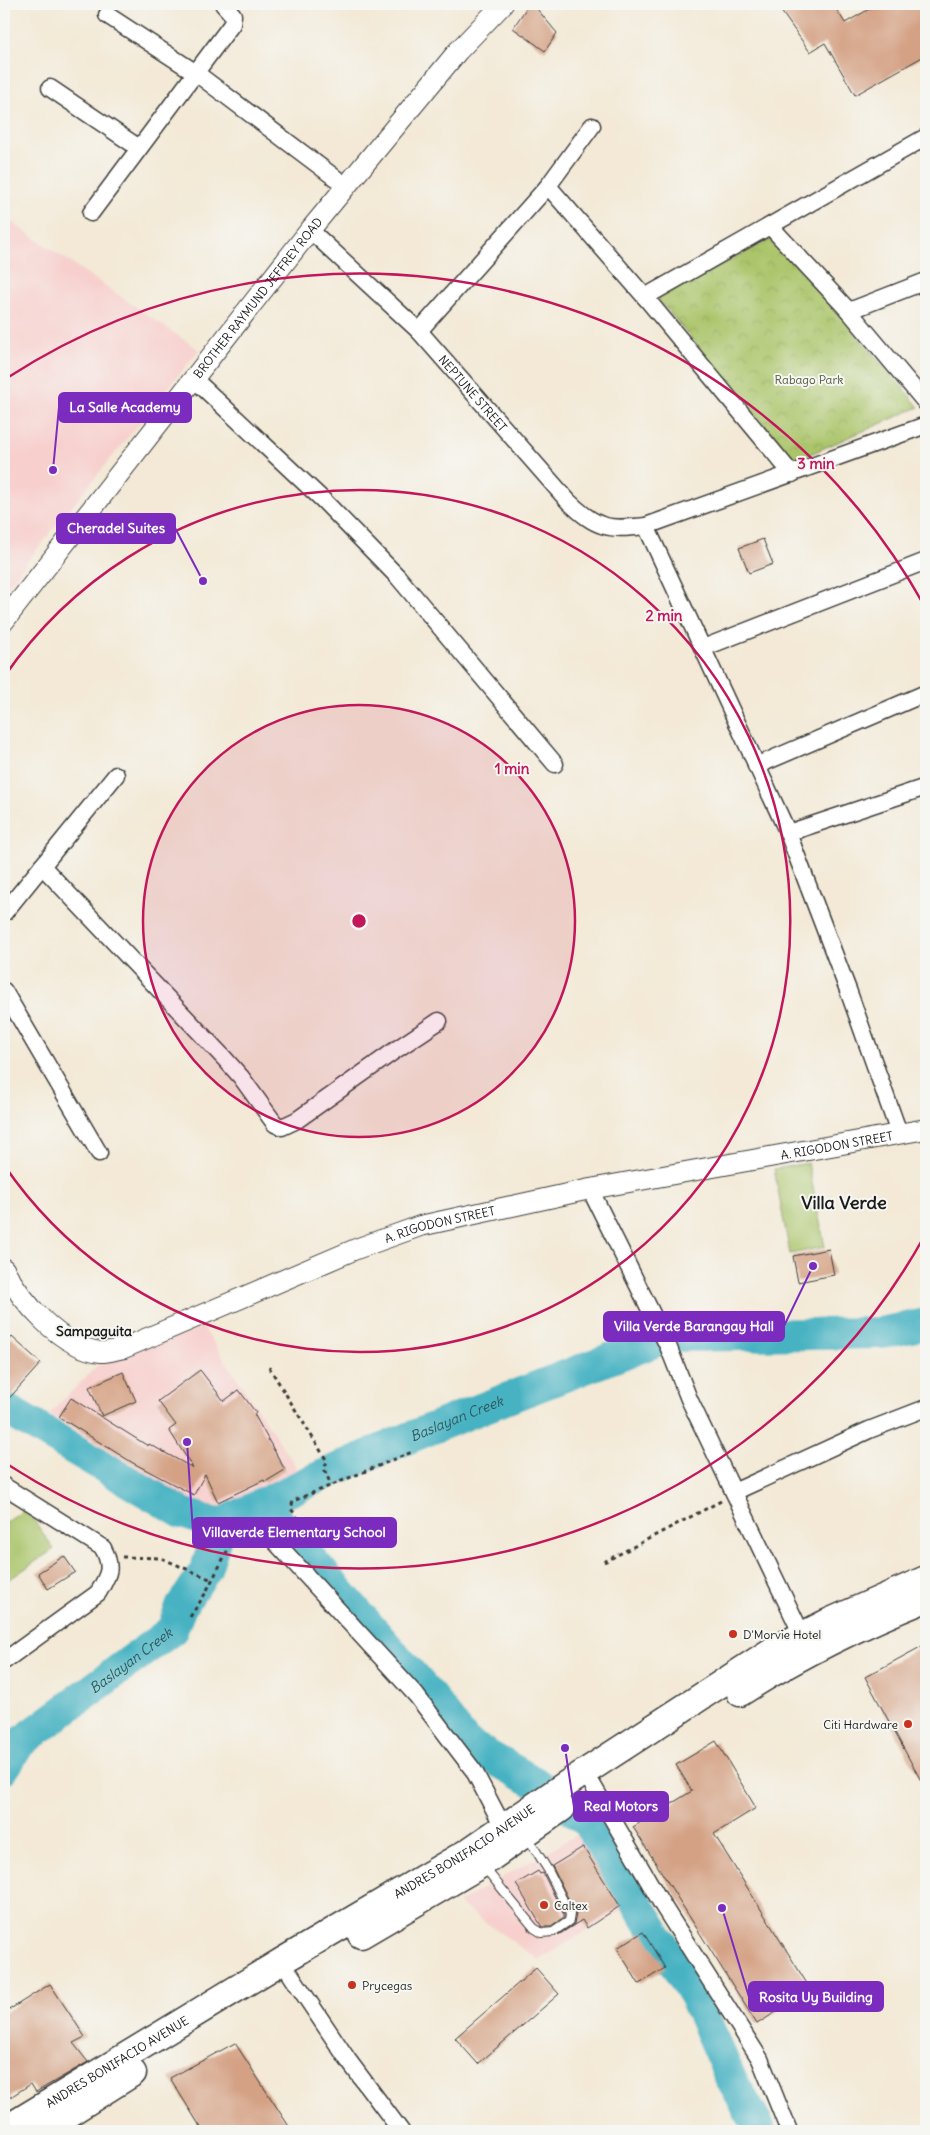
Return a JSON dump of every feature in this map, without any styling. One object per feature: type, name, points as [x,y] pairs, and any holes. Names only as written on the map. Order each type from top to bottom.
[{"type":"highway","name":"ANDRES BONIFACIO AVENUE","points":[[41,2131],[291,1975],[482,1864],[523,1826],[581,1785],[779,1668],[806,1643],[926,1579]]},
{"type":"highway","name":"ANDRES BONIFACIO AVENUE","points":[[806,1643],[874,1620],[926,1599]]},
{"type":"highway","name":"ANDRES BONIFACIO AVENUE","points":[[4,2130],[282,1961],[469,1851],[523,1826]]},
{"type":"street","points":[[90,213],[232,24],[233,15],[223,4]]},
{"type":"street","name":"BROTHER RAYMUND JEFFREY ROAD","points":[[4,621],[192,378],[310,230],[458,50],[503,4]]},
{"type":"street","points":[[107,15],[196,73],[346,186]]},
{"type":"street","points":[[50,88],[139,148]]},
{"type":"street","points":[[419,331],[548,186],[592,126]]},
{"type":"street","points":[[645,297],[771,227],[926,137]]},
{"type":"street","points":[[548,186],[645,297],[792,474]]},
{"type":"street","points":[[771,227],[850,311],[926,403]]},
{"type":"street","name":"NEPTUNE STREET","points":[[310,230],[419,331],[568,501],[585,518],[603,527],[620,529],[646,526],[926,424]]},
{"type":"street","points":[[850,311],[926,281]]},
{"type":"street","points":[[192,378],[324,500],[398,576],[555,764]]},
{"type":"street","points":[[646,526],[788,833],[848,990],[899,1133]]},
{"type":"street","points":[[703,648],[926,561]]},
{"type":"street","points":[[756,766],[926,693]]},
{"type":"street","points":[[4,913],[116,775]]},
{"type":"street","points":[[788,833],[926,786]]},
{"type":"street","points":[[42,866],[225,1059],[241,1077],[275,1124],[282,1127],[297,1120],[439,1021]]},
{"type":"street","points":[[4,991],[99,1153]]},
{"type":"street","name":"A. RIGODON STREET","points":[[4,1269],[17,1292],[52,1329],[82,1348],[103,1352],[124,1348],[356,1249],[420,1226],[590,1189],[926,1128]]},
{"type":"street","points":[[590,1189],[668,1346],[688,1399],[806,1643]]},
{"type":"street","points":[[734,1492],[869,1430],[926,1408]]},
{"type":"street","points":[[4,1486],[103,1548],[110,1562],[106,1579],[98,1593],[4,1661]]},
{"type":"street","points":[[270,1536],[416,1695],[474,1771],[523,1826]]},
{"type":"street","points":[[581,1785],[663,1906],[760,2059],[789,2131]]},
{"type":"street","points":[[291,1975],[348,2060],[401,2131]]},
{"type":"lane","points":[[482,1864],[534,1928],[542,1934],[562,1927],[569,1921],[570,1914],[523,1826]]},
{"type":"path","points":[[269,1367],[327,1461],[324,1469],[330,1484]]},
{"type":"path","points":[[294,1520],[297,1517],[291,1509],[293,1501],[330,1484],[412,1452]]},
{"type":"path","points":[[604,1562],[622,1551],[633,1548],[675,1524],[709,1508],[734,1492]]},
{"type":"path","points":[[190,1617],[206,1594],[236,1534],[257,1523]]},
{"type":"path","points":[[107,1557],[162,1558],[212,1580]]},
{"type":"shaded area","points":[[4,217],[199,350],[4,590]]},
{"type":"shaded area","points":[[203,1327],[299,1471],[220,1510],[185,1498],[49,1414],[98,1365]]},
{"type":"shaded area","points":[[578,1834],[625,1908],[539,1960],[458,1903]]},
{"type":"green space","name":"Rabago Park","points":[[773,238],[919,407],[794,461],[657,298]]},
{"type":"green space","points":[[808,1163],[825,1247],[790,1254],[774,1169]]},
{"type":"green space","points":[[26,1509],[54,1549],[4,1583],[4,1524]]},
{"type":"building","points":[[529,4],[533,4],[557,33],[545,51],[513,28]]},
{"type":"building","points":[[776,4],[833,4],[845,23],[878,4],[926,4],[926,55],[855,95],[825,43],[810,52]]},
{"type":"building","points":[[763,539],[773,564],[749,573],[739,548]]},
{"type":"building","points":[[829,1249],[834,1275],[798,1282],[793,1256]]},
{"type":"building","points":[[12,1337],[41,1363],[4,1404],[4,1346]]},
{"type":"building","points":[[200,1370],[224,1401],[239,1390],[256,1413],[254,1414],[285,1470],[265,1482],[264,1480],[218,1502],[205,1474],[194,1495],[133,1463],[59,1417],[71,1398],[148,1446],[149,1444],[193,1468],[169,1430],[176,1425],[158,1401]]},
{"type":"building","points":[[123,1372],[136,1401],[102,1416],[89,1387]]},
{"type":"building","points":[[64,1556],[75,1572],[48,1589],[38,1573]]},
{"type":"building","name":"Citi Hardware","points":[[926,1644],[926,1790],[865,1677]]},
{"type":"building","points":[[716,1741],[756,1808],[714,1834],[811,1990],[757,2024],[633,1827],[692,1791],[676,1765]]},
{"type":"building","points":[[583,1847],[620,1906],[587,1928],[582,1920],[558,1935],[574,1924],[576,1914],[552,1866]]},
{"type":"building","name":"Caltex","points":[[538,1871],[540,1874],[543,1873],[564,1915],[564,1918],[551,1927],[542,1927],[516,1884]]},
{"type":"building","points":[[643,1932],[665,1968],[639,1984],[617,1948]]},
{"type":"building","points":[[536,1968],[559,1994],[478,2064],[455,2038]]},
{"type":"building","points":[[50,1984],[85,2037],[73,2043],[88,2062],[36,2092],[31,2084],[4,2101],[4,2013]]},
{"type":"building","points":[[235,2043],[292,2131],[203,2131],[170,2078]]},
{"type":"waterway","name":"Baslayan Creek","points":[[676,1336],[880,1333],[926,1324]]},
{"type":"waterway","name":"Baslayan Creek","points":[[4,1408],[182,1513],[220,1525],[380,1450],[654,1342]]},
{"type":"waterway","points":[[262,1503],[427,1692],[466,1743],[536,1783],[586,1820],[695,1997],[731,2079],[761,2131]]},
{"type":"waterway","name":"Baslayan Creek","points":[[4,1768],[20,1743],[172,1630],[181,1607],[206,1569],[220,1525]]},
{"type":"place","name":"La Salle Academy","points":[[53,470]]},
{"type":"place","name":"Cheradel Suites","points":[[203,581]]},
{"type":"place","name":"Villa Verde Barangay Hall","points":[[813,1266]]},
{"type":"place","name":"Villaverde Elementary School","points":[[187,1442]]},
{"type":"place","name":"D'Morvie Hotel","points":[[733,1634]]},
{"type":"place","name":"Citi Hardware","points":[[908,1724]]},
{"type":"place","name":"Real Motors","points":[[565,1748]]},
{"type":"place","name":"Caltex","points":[[544,1905]]},
{"type":"place","name":"Rosita Uy Building","points":[[722,1908]]},
{"type":"place","name":"Prycegas","points":[[352,1985]]},
{"type":"district","name":"Villa Verde","points":[[844,1202]]},
{"type":"district","name":"Sampaguita","points":[[94,1331]]}]
